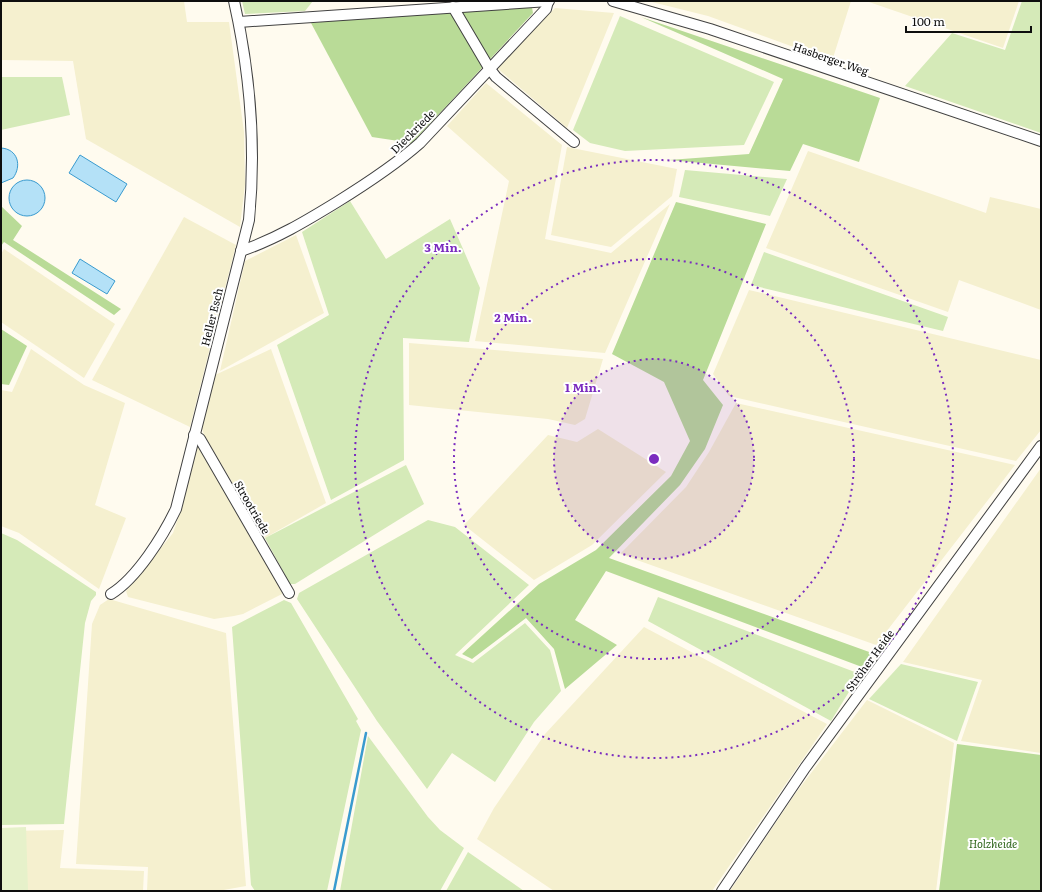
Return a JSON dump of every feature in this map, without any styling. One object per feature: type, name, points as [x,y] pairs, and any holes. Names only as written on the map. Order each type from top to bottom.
[{"type":"street","points":[[234,1],[239,22],[549,1]]},
{"type":"street","name":"Dieckriede","points":[[241,251],[267,242],[307,220],[400,161],[420,143],[546,9],[549,1]]},
{"type":"street","name":"Hasberger Weg","points":[[613,1],[710,29],[1041,141]]},
{"type":"street","points":[[453,7],[489,68],[496,77],[574,142]]},
{"type":"street","name":"Heller Esch","points":[[111,594],[126,583],[164,533],[176,509],[250,220],[253,181],[251,120],[239,22]]},
{"type":"street","name":"Strootriede","points":[[194,435],[200,439],[289,594]]},
{"type":"street","name":"Ströher Heide","points":[[722,891],[805,768],[1041,446]]},
{"type":"shaded area","points":[[1,1],[184,1],[187,22],[229,22],[244,132],[245,184],[240,227],[86,139],[73,61],[1,60]]},
{"type":"shaded area","points":[[648,1],[851,1],[832,61],[708,16]]},
{"type":"shaded area","points":[[866,1],[1019,1],[1003,48]]},
{"type":"shaded area","points":[[555,8],[614,13],[567,128],[497,68]]},
{"type":"shaded area","points":[[486,83],[562,145],[545,239],[611,253],[670,204],[605,353],[475,341],[509,181],[447,126]]},
{"type":"shaded area","points":[[567,147],[677,169],[672,196],[611,247],[551,235]]},
{"type":"shaded area","points":[[808,151],[986,213],[990,197],[1041,209],[1041,310],[959,280],[948,312],[766,248]]},
{"type":"shaded area","points":[[184,217],[236,245],[190,427],[92,380]]},
{"type":"shaded area","points":[[296,235],[324,313],[220,371],[245,261]]},
{"type":"shaded area","points":[[4,249],[115,324],[84,378],[1,322],[1,254]]},
{"type":"shaded area","points":[[749,290],[1041,360],[1041,430],[1016,461],[729,396],[713,374]]},
{"type":"shaded area","points":[[409,343],[603,359],[585,419],[575,425],[548,419],[409,405]]},
{"type":"shaded area","points":[[31,349],[84,385],[125,403],[95,505],[126,518],[99,589],[19,533],[1,526],[1,390],[12,392]]},
{"type":"shaded area","points":[[271,349],[326,503],[265,538],[204,435],[202,428],[215,375]]},
{"type":"shaded area","points":[[736,403],[1015,465],[876,645],[620,554],[686,487],[709,452]]},
{"type":"shaded area","points":[[598,429],[666,472],[592,545],[534,580],[464,525],[548,435],[577,442]]},
{"type":"shaded area","points":[[195,446],[200,447],[283,590],[282,594],[243,614],[214,619],[128,597],[126,591],[173,533],[180,512]]},
{"type":"shaded area","points":[[1041,468],[1041,753],[961,741],[982,680],[903,662]]},
{"type":"shaded area","points":[[109,599],[226,633],[246,886],[218,891],[147,891],[148,867],[76,864],[92,624],[100,605]]},
{"type":"shaded area","points":[[644,627],[827,724],[712,891],[554,891],[477,839],[494,808],[545,734]]},
{"type":"shaded area","points":[[867,700],[954,743],[936,891],[730,891],[795,794]]},
{"type":"shaded area","points":[[64,830],[60,868],[144,871],[143,891],[1,891],[1,831]]},
{"type":"green space","points":[[242,1],[313,1],[305,11],[245,14]]},
{"type":"green space","points":[[1022,1],[1041,1],[1041,133],[905,86],[952,33],[1005,50]]},
{"type":"green space","points":[[531,2],[533,13],[412,143],[372,137],[311,23]]},
{"type":"green space","points":[[620,16],[774,82],[744,145],[625,151],[590,143],[573,130]]},
{"type":"green space","points":[[641,17],[880,98],[859,162],[803,144],[790,171],[669,160],[749,154],[783,79]]},
{"type":"green space","points":[[1,77],[62,77],[70,115],[1,130]]},
{"type":"green space","points":[[685,170],[787,179],[770,216],[679,197]]},
{"type":"green space","points":[[350,201],[386,259],[450,219],[480,288],[469,342],[403,338],[404,460],[331,500],[277,345],[329,315],[302,232]]},
{"type":"green space","points":[[676,202],[766,224],[703,380],[723,405],[705,449],[680,485],[609,558],[872,653],[862,667],[606,571],[575,620],[617,645],[565,689],[554,649],[526,618],[472,659],[462,654],[539,584],[596,550],[671,476],[690,441],[664,382],[612,354]]},
{"type":"green space","points":[[1,206],[22,226],[13,240],[121,309],[114,315],[4,242],[1,246]]},
{"type":"green space","points":[[764,252],[948,317],[943,331],[751,285]]},
{"type":"green space","points":[[1,329],[27,346],[9,385],[1,384]]},
{"type":"green space","points":[[406,465],[424,504],[295,584],[290,584],[265,538]]},
{"type":"green space","points":[[428,520],[455,527],[529,585],[455,655],[473,663],[525,623],[550,650],[561,691],[534,722],[495,782],[452,753],[427,789],[377,721],[297,599],[299,593]]},
{"type":"green space","points":[[1,533],[17,540],[96,592],[96,595],[91,601],[85,623],[64,824],[1,825]]},
{"type":"green space","points":[[658,597],[860,674],[831,721],[648,621]]},
{"type":"green space","points":[[284,600],[291,603],[358,719],[356,721],[361,730],[327,891],[255,891],[251,885],[232,627]]},
{"type":"green space","points":[[901,664],[978,682],[957,741],[869,699]]},
{"type":"green space","points":[[368,736],[428,817],[440,830],[464,848],[440,891],[340,891]]},
{"type":"green space","name":"Holzheide","points":[[957,744],[1041,755],[1041,891],[939,891]]},
{"type":"green space","points":[[26,827],[28,891],[1,891],[1,828]]},
{"type":"green space","points":[[468,852],[524,891],[446,891]]},
{"type":"water","points":[[1,148],[11,151],[15,155],[18,163],[16,173],[13,178],[1,183]]},
{"type":"water","points":[[80,155],[127,184],[116,202],[69,173]]},
{"type":"water","points":[[27,180],[37,183],[42,188],[45,198],[42,208],[37,213],[27,216],[17,213],[12,208],[9,198],[12,188],[17,183]]},
{"type":"water","points":[[80,259],[115,281],[107,294],[72,273]]},
{"type":"waterway","points":[[334,891],[366,733]]}]
